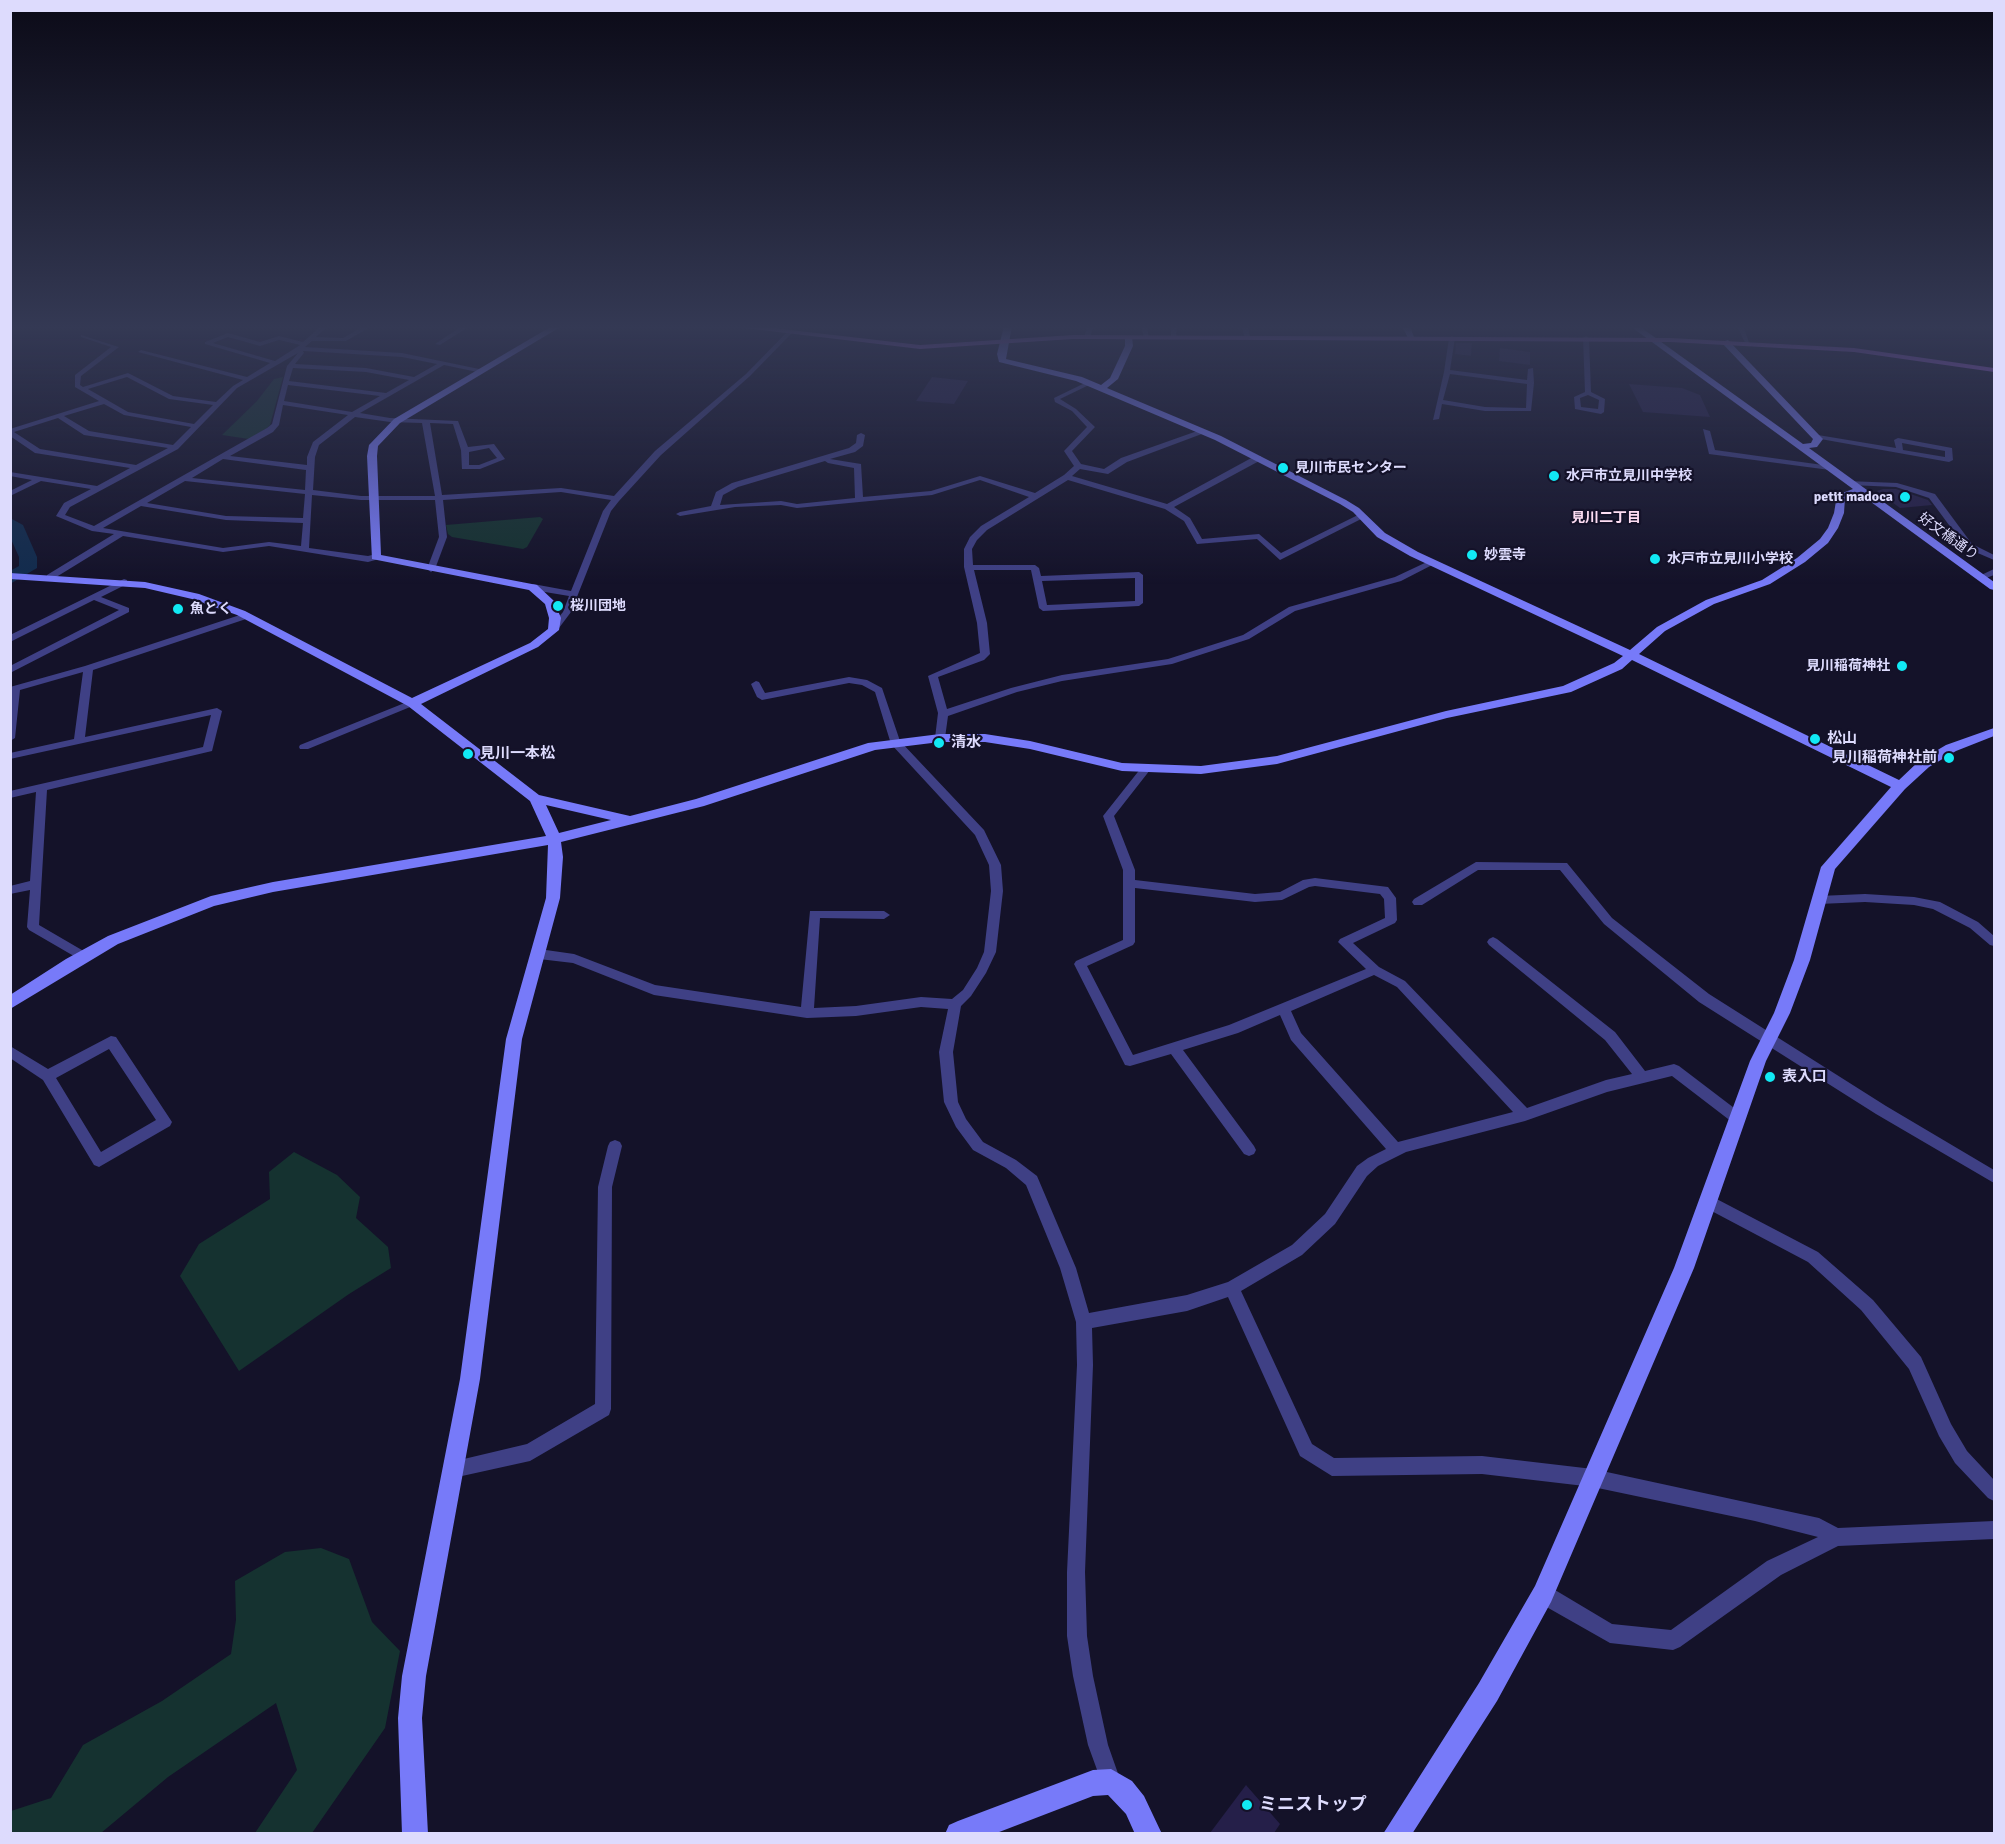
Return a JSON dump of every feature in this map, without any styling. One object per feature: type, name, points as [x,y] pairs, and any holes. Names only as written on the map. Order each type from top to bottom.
[{"type":"street","points":[[10,432],[71,412]]},
{"type":"street","points":[[124,412],[132,416],[196,426]]},
{"type":"street","points":[[209,412],[175,447],[67,505],[60,516],[95,529],[223,550],[269,544],[305,548],[368,559],[376,557],[575,594]]},
{"type":"street","points":[[95,529],[270,430],[275,425],[279,412]]},
{"type":"street","points":[[341,412],[397,421],[456,423],[465,450],[465,467],[480,467],[501,459],[491,446],[465,450]]},
{"type":"street","points":[[305,548],[311,457],[316,444],[357,412]]},
{"type":"street","points":[[376,557],[372,456],[374,445],[397,421],[412,412]]},
{"type":"street","points":[[304,747],[412,703],[534,645],[553,630],[567,612],[608,511],[616,499],[658,453],[705,412]]},
{"type":"street","points":[[1076,412],[1091,426],[1068,451],[1078,466],[1105,472],[1124,460],[1203,432]]},
{"type":"street","points":[[1157,412],[1258,458],[1343,502],[1363,516],[1381,536],[1432,562],[1900,786]]},
{"type":"street","points":[[1435,419],[1437,412]]},
{"type":"street","name":"好文橋通り","points":[[1752,412],[1995,587]]},
{"type":"street","points":[[1792,412],[1818,442],[1814,445],[1800,447]]},
{"type":"street","points":[[58,416],[87,433],[175,447]]},
{"type":"street","points":[[426,423],[443,537],[431,569]]},
{"type":"street","points":[[1706,431],[1712,452],[1830,468]]},
{"type":"street","points":[[10,432],[38,451],[137,467]]},
{"type":"street","points":[[715,508],[719,494],[735,485],[857,447],[861,435]]},
{"type":"street","points":[[1815,436],[1949,460],[1948,450],[1898,440],[1900,450]]},
{"type":"street","points":[[222,457],[311,468]]},
{"type":"street","points":[[1168,507],[1258,458]]},
{"type":"street","points":[[820,460],[858,466],[859,500]]},
{"type":"street","points":[[940,738],[943,714],[933,676],[981,658],[985,654],[982,623],[968,567],[968,549],[973,539],[984,528],[1067,477],[1078,466]]},
{"type":"street","points":[[10,474],[97,488]]},
{"type":"street","points":[[1067,477],[1168,507],[1187,520],[1200,542],[1259,536],[1280,557],[1363,516]]},
{"type":"street","points":[[680,514],[715,508],[781,503],[797,506],[932,493],[980,478],[1035,496]]},
{"type":"street","points":[[10,494],[39,479]]},
{"type":"street","points":[[184,479],[309,495],[373,499],[439,498],[561,490],[616,499]]},
{"type":"street","points":[[1850,483],[1896,485],[1932,496],[1969,546],[1995,558]]},
{"type":"street","points":[[10,1003],[83,956],[140,927],[219,899],[554,839],[699,803],[848,752],[895,742],[940,738],[1006,741],[1103,764],[1144,770],[1202,770],[1277,760],[1446,715],[1567,689],[1606,672],[1631,656],[1661,629],[1710,602],[1766,582],[1801,560],[1824,541],[1833,528],[1839,513],[1840,497],[1847,493],[1862,491]]},
{"type":"street","points":[[140,504],[226,518],[307,521]]},
{"type":"street","points":[[50,577],[120,534]]},
{"type":"street","points":[[943,714],[1014,690],[1062,678],[1169,662],[1246,637],[1292,609],[1398,579],[1432,562]]},
{"type":"street","points":[[968,567],[1035,568],[1043,608],[1139,603],[1138,575],[1038,579]]},
{"type":"street","points":[[1981,577],[1995,572]]},
{"type":"street","points":[[10,576],[124,582],[179,591],[246,616],[412,703],[535,798],[544,813],[554,839],[555,878],[539,954],[510,1061],[471,1368],[412,1697],[410,1748],[415,1833]]},
{"type":"street","points":[[10,639],[124,582]]},
{"type":"street","points":[[533,587],[550,603],[555,618],[553,630]]},
{"type":"street","points":[[10,669],[126,610],[93,597]]},
{"type":"street","points":[[10,738],[13,689],[88,668],[246,616]]},
{"type":"street","points":[[79,741],[88,668]]},
{"type":"street","points":[[756,684],[762,697],[839,681],[856,680],[872,685],[882,693],[895,742],[980,833],[995,865],[997,891],[990,952],[982,970],[967,993],[955,1004],[946,1052],[951,1102],[961,1123],[978,1146],[1011,1164],[1032,1180],[1068,1268],[1084,1322],[1085,1365],[1076,1572],[1077,1636],[1098,1745],[1111,1782]]},
{"type":"street","points":[[10,756],[217,711],[208,749],[10,795]]},
{"type":"street","points":[[1396,1833],[1488,1692],[1543,1594],[1709,1202],[1737,1118],[1802,960],[1824,877],[1834,859],[1900,786],[1936,756],[1994,733]]},
{"type":"street","points":[[1144,770],[1108,816],[1129,870],[1129,942],[1080,964],[1130,1061],[1233,1029],[1376,970]]},
{"type":"street","points":[[42,787],[33,927],[83,956]]},
{"type":"street","points":[[535,798],[630,821]]},
{"type":"street","points":[[1418,902],[1476,866],[1563,866],[1589,899],[1627,937],[1704,998],[1768,1040],[1995,1177]]},
{"type":"street","points":[[1129,884],[1255,898],[1282,896],[1306,883],[1315,882],[1384,890],[1390,898],[1391,920],[1344,942],[1376,970],[1401,984],[1525,1115]]},
{"type":"street","points":[[10,890],[37,884]]},
{"type":"street","points":[[1819,900],[1865,898],[1914,901],[1936,905],[1974,925],[1995,942]]},
{"type":"street","points":[[807,1013],[813,914],[884,915]]},
{"type":"street","points":[[1492,942],[1610,1036],[1642,1078]]},
{"type":"street","points":[[539,954],[574,959],[654,990],[807,1013],[856,1011],[921,1002],[955,1004]]},
{"type":"street","points":[[1283,1008],[1296,1036],[1396,1150]]},
{"type":"street","points":[[10,1051],[48,1076],[99,1161],[165,1122],[111,1041],[48,1076]]},
{"type":"street","points":[[1174,1047],[1249,1150]]},
{"type":"street","points":[[1084,1322],[1187,1304],[1232,1288],[1297,1250],[1330,1219],[1362,1171],[1396,1150],[1525,1115],[1606,1086],[1674,1070],[1737,1118]]},
{"type":"street","points":[[453,1469],[530,1452],[603,1409],[605,1187],[615,1146]]},
{"type":"street","points":[[1709,1202],[1813,1257],[1867,1305],[1915,1363],[1945,1430],[1961,1457],[1995,1492]]},
{"type":"street","points":[[1232,1288],[1306,1450],[1332,1467],[1482,1465],[1593,1478],[1819,1527],[1837,1538]]},
{"type":"street","points":[[1543,1594],[1610,1633],[1673,1640],[1774,1568],[1837,1538],[1995,1530]]},
{"type":"street","points":[[958,1833],[1093,1783],[1111,1782],[1123,1790],[1135,1805],[1149,1833]]},
{"type":"green space","points":[[246,412],[274,412],[270,425],[249,439],[222,435]]},
{"type":"green space","points":[[540,517],[543,519],[527,547],[523,549],[452,537],[448,534],[446,525]]},
{"type":"green space","points":[[294,1152],[337,1175],[360,1197],[356,1218],[388,1247],[391,1268],[349,1294],[239,1371],[180,1276],[199,1244],[270,1199],[269,1172]]},
{"type":"green space","points":[[321,1548],[349,1559],[372,1622],[400,1651],[385,1728],[312,1833],[255,1833],[297,1770],[276,1703],[168,1777],[101,1833],[11,1833],[11,1811],[51,1798],[83,1745],[162,1701],[231,1654],[236,1620],[235,1581],[285,1552]]},
{"type":"building","points":[[1644,412],[1708,412],[1710,417]]},
{"type":"building","name":"petit madoca","points":[[1896,489],[1928,500],[1932,505],[1900,508],[1877,491]]},
{"type":"building","name":"ミニストップ","points":[[1246,1785],[1280,1824],[1274,1833],[1210,1833]]},
{"type":"waterway","points":[[10,523],[14,525],[28,557],[28,568],[10,579]]},
{"type":"place","name":"見川市民センター","points":[[1283,468]]},
{"type":"place","name":"水戸市立見川中学校","points":[[1554,476]]},
{"type":"place","name":"petit madoca","points":[[1905,497]]},
{"type":"place","name":"妙雲寺","points":[[1472,555]]},
{"type":"place","name":"水戸市立見川小学校","points":[[1655,559]]},
{"type":"place","name":"桜川団地","points":[[558,606]]},
{"type":"place","name":"魚とく","points":[[178,609]]},
{"type":"place","name":"見川稲荷神社","points":[[1902,666]]},
{"type":"place","name":"松山","points":[[1815,739]]},
{"type":"place","name":"清水","points":[[939,743]]},
{"type":"place","name":"見川一本松","points":[[468,754]]},
{"type":"place","name":"見川稲荷神社前","points":[[1949,758]]},
{"type":"place","name":"表入口","points":[[1770,1077]]},
{"type":"place","name":"ミニストップ","points":[[1247,1805]]},
{"type":"district","name":"見川二丁目","points":[[1606,518]]}]
